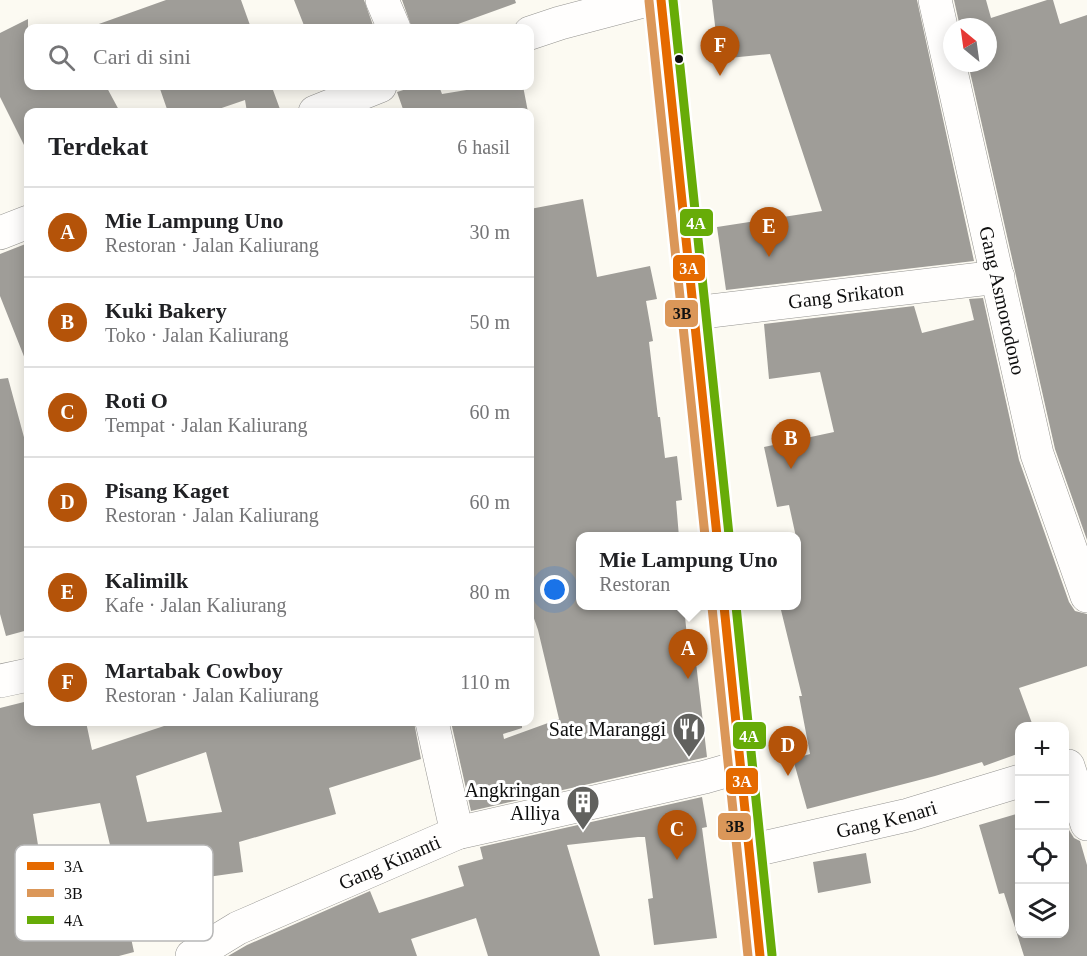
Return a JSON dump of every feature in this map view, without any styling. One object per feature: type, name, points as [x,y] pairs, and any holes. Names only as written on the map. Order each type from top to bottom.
[{"type":"main road","points":[[661,0],[716,532]]},
{"type":"main road","points":[[724,610],[760,956]]},
{"type":"street","points":[[382,0],[392,24]]},
{"type":"street","points":[[534,32],[647,0]]},
{"type":"street","name":"Gang Asmorodono","points":[[934,0],[1037,454],[1087,596]]},
{"type":"street","points":[[325,108],[370,90]]},
{"type":"street","points":[[0,233],[24,224]]},
{"type":"street","name":"Gang Srikaton","points":[[694,313],[998,277]]},
{"type":"street","points":[[0,681],[24,676]]},
{"type":"street","points":[[433,726],[457,833]]},
{"type":"street","points":[[1073,764],[1087,824]]},
{"type":"street","name":"Gang Kinanti","points":[[192,956],[238,928],[457,833],[740,767]]},
{"type":"street","name":"Gang Kenari","points":[[750,851],[908,815],[1015,783]]},
{"type":"building","points":[[166,0],[241,0],[250,24],[99,24]]},
{"type":"building","points":[[294,0],[364,0],[373,24],[303,24]]},
{"type":"building","points":[[402,0],[515,0],[516,3],[458,24],[411,24]]},
{"type":"building","points":[[712,0],[917,0],[974,261],[726,290],[717,227],[822,211],[770,54],[719,59]]},
{"type":"building","points":[[954,0],[986,0],[991,18],[958,18]]},
{"type":"building","points":[[1047,0],[1053,0],[1060,24],[1087,15],[1087,540],[1055,449],[970,72],[997,72],[997,18],[991,18]]},
{"type":"building","points":[[28,19],[28,24],[24,24],[24,90],[108,90],[118,108],[24,108],[24,145],[0,97],[0,33]]},
{"type":"building","points":[[160,90],[273,90],[280,108],[246,108],[245,100],[222,108],[167,108]]},
{"type":"building","points":[[440,90],[442,94],[466,90],[524,90],[527,108],[403,108],[397,92]]},
{"type":"building","points":[[583,199],[597,277],[650,266],[657,299],[646,301],[653,341],[649,342],[665,458],[677,456],[682,500],[676,501],[679,532],[576,532],[576,610],[684,610],[687,637],[693,637],[707,757],[471,811],[452,726],[522,726],[522,728],[503,734],[504,739],[559,719],[534,618],[534,208]]},
{"type":"building","points":[[24,245],[24,356],[0,296],[0,254]]},
{"type":"building","points":[[983,298],[1019,460],[1069,602],[1075,611],[1087,614],[1087,666],[1019,688],[1032,722],[1015,722],[1015,755],[984,766],[982,762],[807,809],[793,759],[810,754],[799,696],[802,696],[781,610],[801,610],[801,532],[795,532],[789,505],[777,507],[764,447],[834,432],[820,372],[769,379],[764,324],[914,306],[922,333],[974,320],[969,299]]},
{"type":"building","points":[[8,378],[24,437],[24,631],[6,636],[0,614],[0,379]]},
{"type":"building","points":[[24,702],[24,726],[87,726],[92,750],[164,726],[415,726],[421,759],[329,788],[336,814],[239,842],[243,872],[213,876],[213,845],[110,845],[100,803],[33,814],[38,845],[15,845],[15,941],[132,941],[134,952],[119,956],[0,956],[0,708]],"holes":[[[206,752],[222,812],[147,822],[136,776]]]},
{"type":"building","points":[[702,797],[707,827],[702,828],[717,938],[654,945],[648,899],[653,898],[645,837],[638,837],[567,845],[600,956],[488,956],[476,918],[411,939],[417,956],[228,956],[247,945],[370,891],[379,913],[464,886],[458,866],[483,859],[480,847]]},
{"type":"building","points":[[1015,814],[1015,928],[1004,893],[999,894],[979,825]]},
{"type":"building","points":[[1069,830],[1074,838],[1080,841],[1087,865],[1087,956],[1024,956],[1018,938],[1069,938]]},
{"type":"building","points":[[866,853],[871,883],[818,893],[813,862]]},
{"type":"transit line","name":"3A","points":[[661,0],[717,532]]},
{"type":"transit line","name":"4A","points":[[673,0],[729,532]]},
{"type":"transit line","name":"3B","points":[[649,1],[705,532]]},
{"type":"transit line","name":"3B","points":[[712,610],[748,956]]},
{"type":"transit line","name":"3A","points":[[724,610],[760,956]]},
{"type":"transit line","name":"4A","points":[[736,610],[772,955]]},
{"type":"place","name":"Martabak Cowboy","points":[[720,76]]},
{"type":"place","name":"Kalimilk","points":[[769,257]]},
{"type":"place","name":"Kuki Bakery","points":[[791,469]]},
{"type":"place","name":"Mie Lampung Uno","points":[[688,679]]},
{"type":"place","name":"Sate Maranggi","points":[[689,758]]},
{"type":"place","name":"Pisang Kaget","points":[[788,776]]},
{"type":"place","name":"Angkringan Alliya","points":[[583,831]]},
{"type":"place","name":"Roti O","points":[[677,860]]}]
